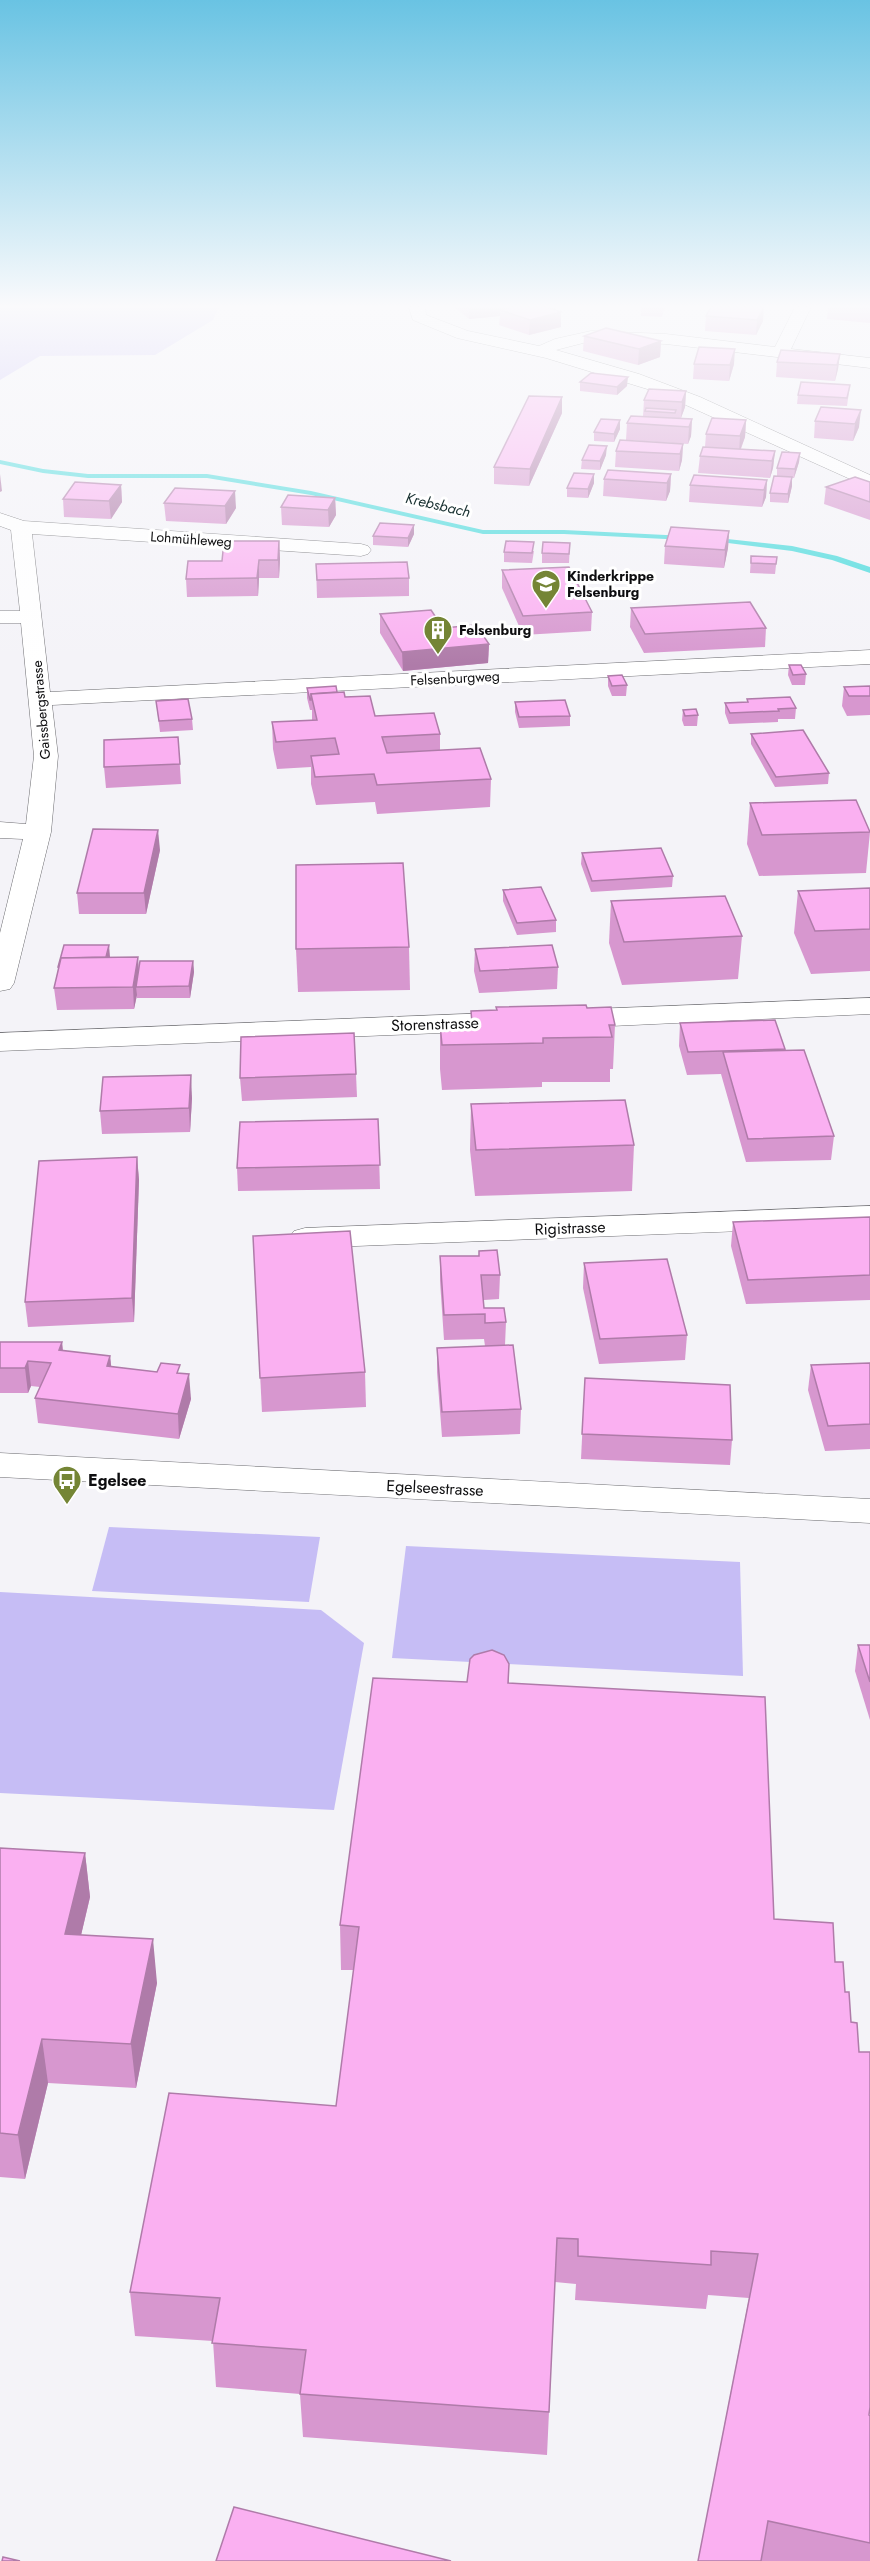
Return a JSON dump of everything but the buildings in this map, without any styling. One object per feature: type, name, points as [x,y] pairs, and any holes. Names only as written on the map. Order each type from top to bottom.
[{"type":"street","points":[[755,427],[870,482]]},
{"type":"street","points":[[824,461],[858,457]]},
{"type":"street","name":"Lohmühleweg","points":[[10,523],[361,550]]},
{"type":"street","name":"Gaissbergstrasse","points":[[0,983],[38,832],[45,792],[46,756],[32,617],[10,523]]},
{"type":"street","points":[[0,617],[32,617]]},
{"type":"street","name":"Felsenburgweg","points":[[41,699],[870,657]]},
{"type":"street","points":[[0,830],[38,832]]},
{"type":"street","name":"Storenstrasse","points":[[0,1042],[870,1006]]},
{"type":"street","name":"Rigistrasse","points":[[280,1239],[870,1216]]},
{"type":"street","name":"Egelseestrasse","points":[[0,1465],[870,1511]]},
{"type":"shaded area","points":[[109,1527],[320,1537],[309,1602],[92,1591]]},
{"type":"shaded area","points":[[406,1546],[740,1562],[743,1676],[392,1658]]},
{"type":"shaded area","points":[[0,1592],[321,1610],[364,1643],[334,1810],[0,1793]]},
{"type":"waterway","name":"Krebsbach","points":[[0,462],[43,471],[88,476],[207,476],[311,493],[483,532],[564,532],[686,538]]},
{"type":"waterway","name":"Krebsbach","points":[[712,539],[792,549],[834,558],[870,570]]},
{"type":"place","name":"Kinderkrippe Felsenburg","points":[[546,610]]},
{"type":"place","name":"Felsenburg","points":[[438,656]]},
{"type":"place","name":"Egelsee","points":[[67,1506]]}]
